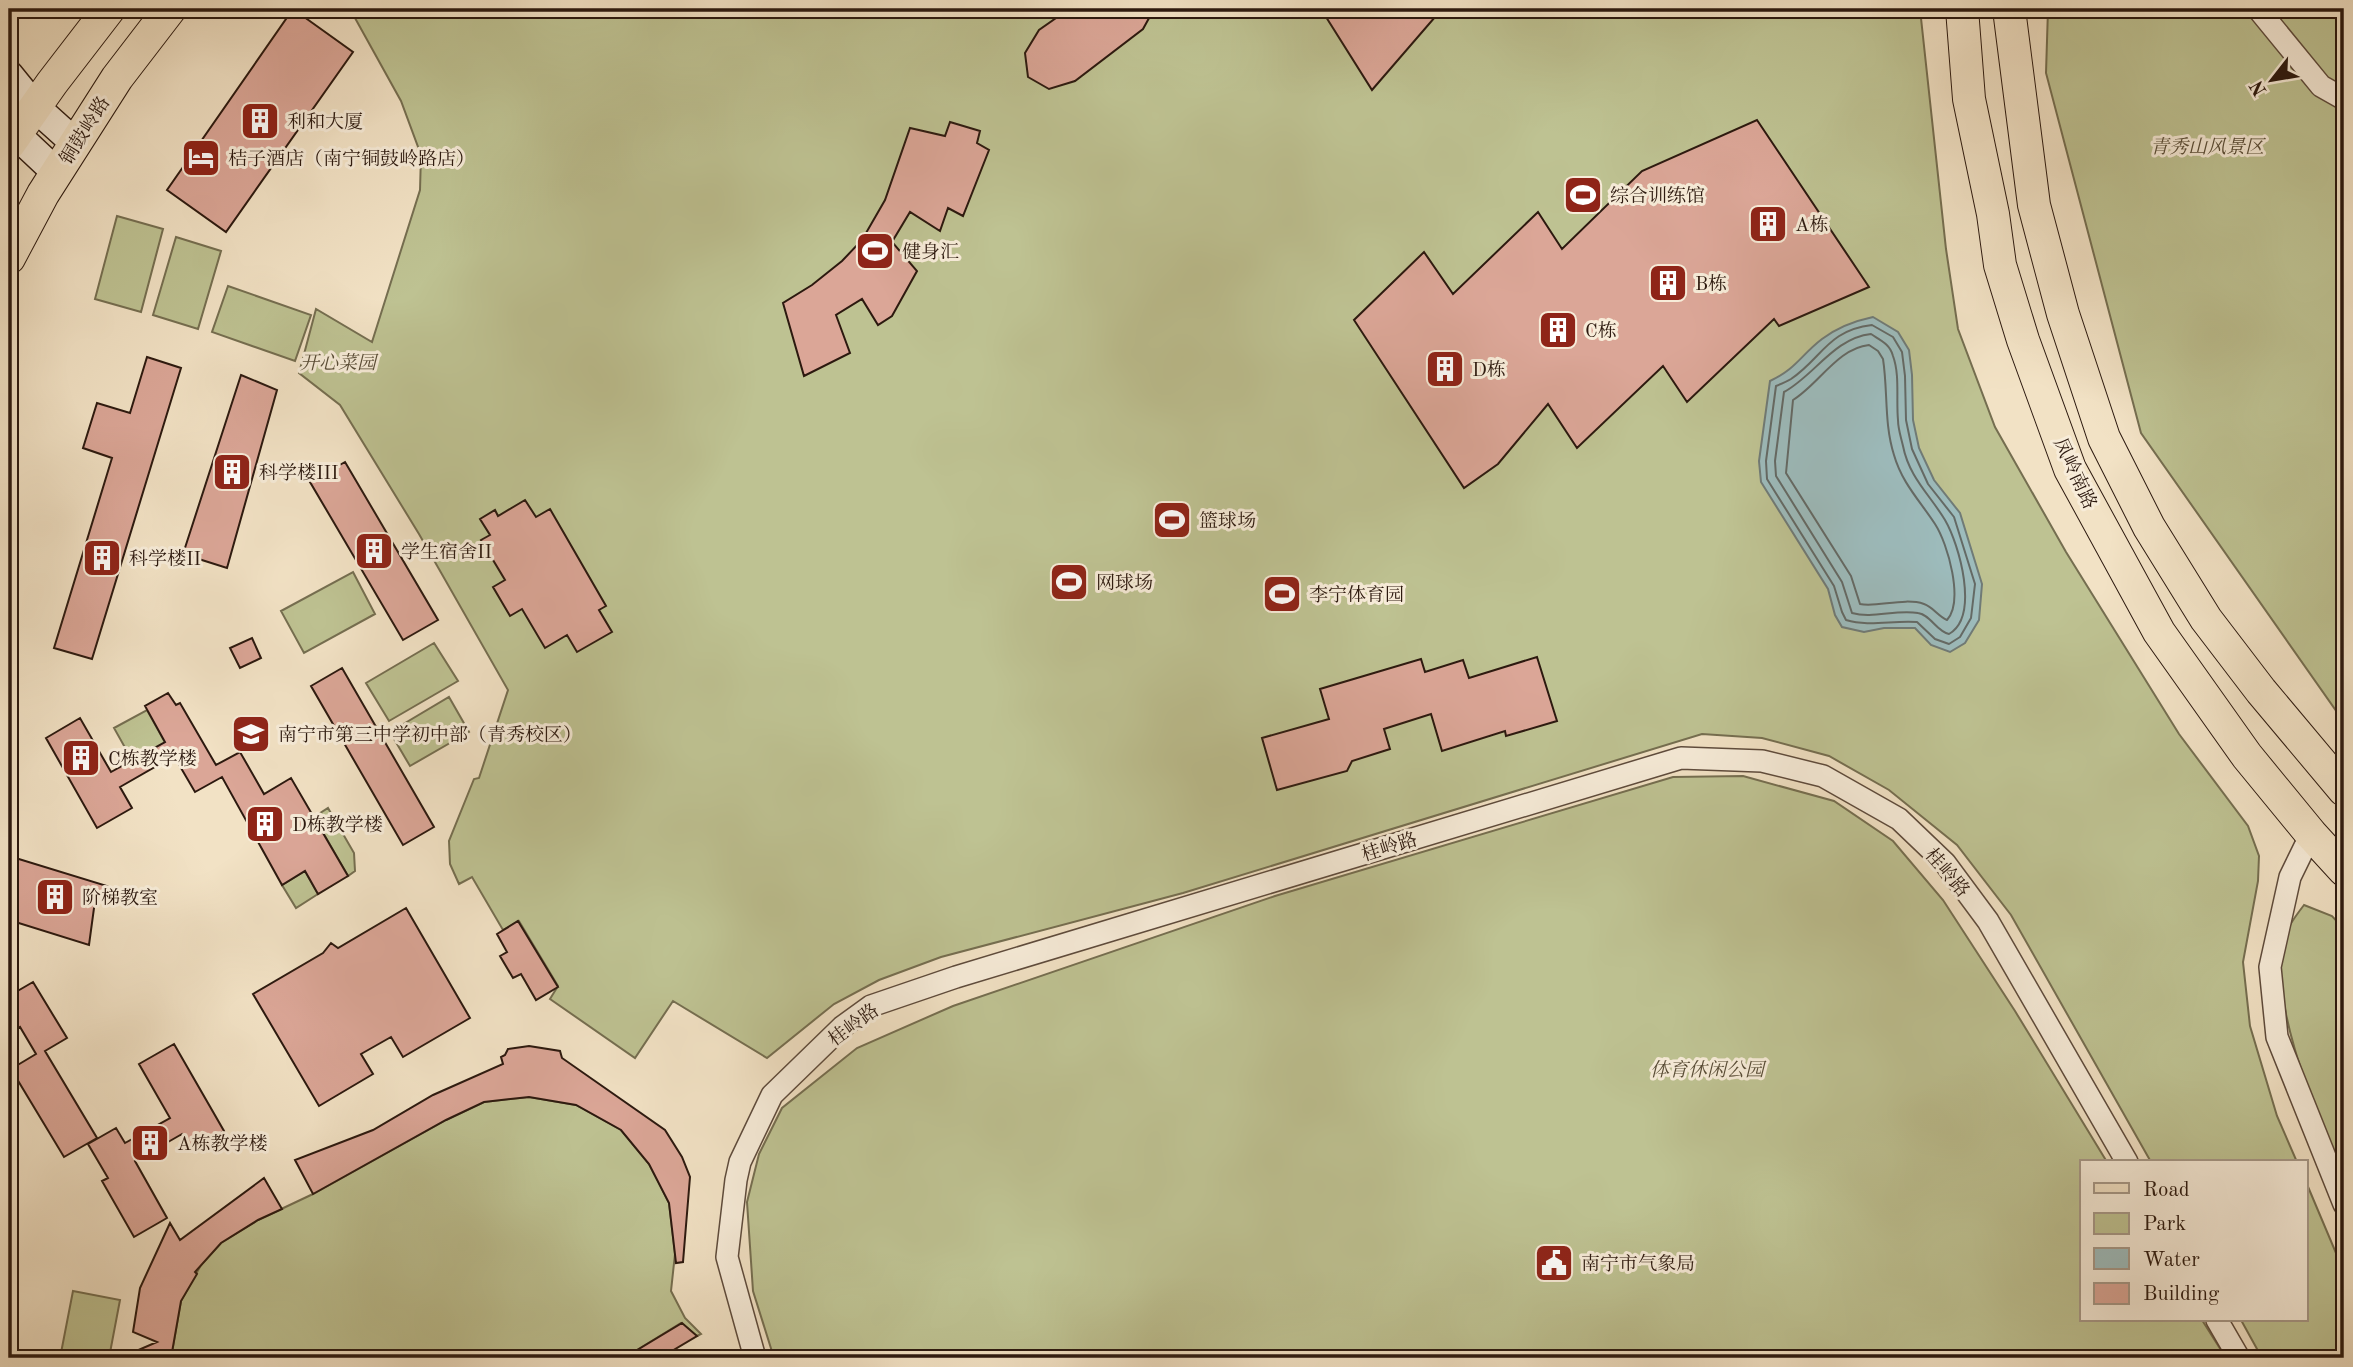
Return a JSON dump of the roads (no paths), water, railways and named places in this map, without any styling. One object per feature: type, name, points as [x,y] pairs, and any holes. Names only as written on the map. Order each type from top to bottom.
[{"type":"main road","points":[[11,136],[109,9]]},
{"type":"main road","name":"铜鼓岭路","points":[[9,258],[75,143],[117,78],[170,9]]},
{"type":"main road","name":"凤岭南路","points":[[1962,9],[1969,99],[1993,214],[2000,265],[2023,340],[2070,469],[2158,632],[2246,756],[2344,870]]},
{"type":"main road","points":[[2009,9],[2034,205],[2063,314],[2104,438],[2149,527],[2206,619],[2261,691],[2344,790]]},
{"type":"main road","points":[[2000,265],[2047,254]]},
{"type":"street","points":[[2258,9],[2321,86],[2344,99]]},
{"type":"street","points":[[9,75],[35,107],[75,143]]},
{"type":"street","points":[[11,136],[57,173]]},
{"type":"street","name":"桂岭路","points":[[755,1358],[727,1257],[740,1162],[772,1095],[842,1027],[872,1006],[956,977],[1681,758],[1762,761],[1823,776],[1899,819],[1945,863],[1988,921],[2126,1160]]},
{"type":"street","points":[[2311,834],[2290,877],[2270,967],[2277,1037],[2344,1204]]},
{"type":"street","points":[[2218,1322],[2239,1358]]},
{"type":"water","points":[[1873,317],[1898,332],[1909,350],[1913,420],[1919,448],[1934,480],[1960,513],[1982,584],[1979,620],[1965,643],[1950,652],[1931,645],[1915,628],[1884,628],[1864,632],[1842,627],[1835,615],[1828,589],[1761,482],[1759,461],[1770,381],[1786,372],[1828,335],[1846,325]]},
{"type":"place","name":"利和大厦","points":[[260,121]]},
{"type":"place","name":"桔子酒店（南宁铜鼓岭路店）","points":[[201,158]]},
{"type":"place","name":"综合训练馆","points":[[1583,195]]},
{"type":"place","name":"A栋","points":[[1768,224]]},
{"type":"place","name":"健身汇","points":[[875,251]]},
{"type":"place","name":"B栋","points":[[1668,283]]},
{"type":"place","name":"C栋","points":[[1558,330]]},
{"type":"place","name":"D栋","points":[[1445,369]]},
{"type":"place","name":"科学楼III","points":[[232,472]]},
{"type":"place","name":"篮球场","points":[[1172,520]]},
{"type":"place","name":"学生宿舍II","points":[[374,551]]},
{"type":"place","name":"科学楼II","points":[[102,558]]},
{"type":"place","name":"网球场","points":[[1069,582]]},
{"type":"place","name":"李宁体育园","points":[[1282,594]]},
{"type":"place","name":"南宁市第三中学初中部（青秀校区）","points":[[251,734]]},
{"type":"place","name":"C栋教学楼","points":[[81,758]]},
{"type":"place","name":"D栋教学楼","points":[[265,824]]},
{"type":"place","name":"阶梯教室","points":[[55,897]]},
{"type":"place","name":"A栋教学楼","points":[[150,1143]]},
{"type":"place","name":"南宁市气象局","points":[[1554,1263]]},
{"type":"park label","name":"青秀山风景区","points":[[2207,146]]},
{"type":"park label","name":"开心菜园","points":[[338,362]]},
{"type":"park label","name":"体育休闲公园","points":[[1707,1069]]}]
